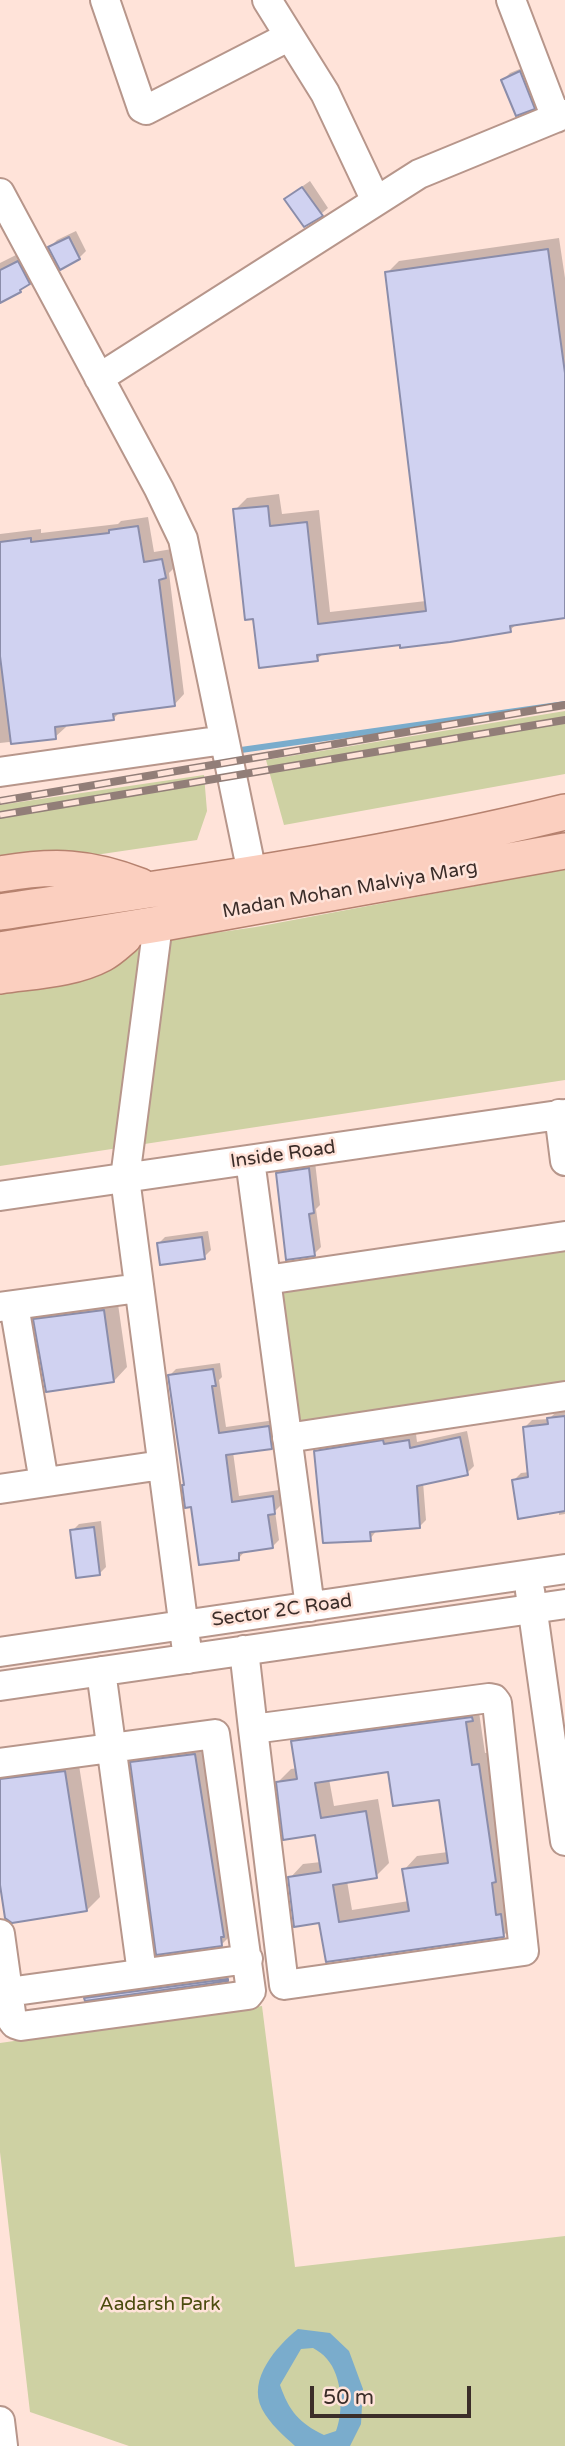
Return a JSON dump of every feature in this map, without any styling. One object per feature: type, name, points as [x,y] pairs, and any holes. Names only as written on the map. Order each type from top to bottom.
[{"type":"main road","name":"Madan Mohan Malviya Marg","points":[[0,912],[252,873],[469,835],[565,812]]},
{"type":"main road","name":"Madan Mohan Malviya Marg","points":[[0,950],[565,851]]},
{"type":"main road","points":[[0,874],[38,868],[69,868],[102,873],[148,889]]},
{"type":"main road","points":[[0,976],[90,960],[146,926]]},
{"type":"street","points":[[105,0],[143,109],[148,110],[288,37]]},
{"type":"street","points":[[267,0],[325,93],[376,201]]},
{"type":"street","points":[[99,378],[419,174],[560,116],[511,0]]},
{"type":"street","points":[[0,193],[159,489],[183,539],[252,873]]},
{"type":"street","points":[[0,772],[225,742]]},
{"type":"street","points":[[146,926],[125,1178],[188,1659]]},
{"type":"street","points":[[562,1114],[565,1161]]},
{"type":"street","name":"Inside Road","points":[[0,1196],[562,1114]]},
{"type":"street","points":[[250,1160],[310,1606]]},
{"type":"street","points":[[266,1280],[565,1236]]},
{"type":"street","points":[[44,1482],[7,1306],[139,1287]]},
{"type":"street","points":[[287,1438],[565,1396]]},
{"type":"street","points":[[0,1489],[162,1465]]},
{"type":"street","name":"Sector 2C Road","points":[[0,1652],[565,1569]]},
{"type":"street","points":[[528,1575],[565,1841]]},
{"type":"street","name":"Sector 2C Road","points":[[0,1686],[565,1604]]},
{"type":"street","points":[[244,1650],[253,1729],[284,1984],[524,1951],[494,1699],[253,1729]]},
{"type":"street","points":[[101,1671],[142,1973]]},
{"type":"street","points":[[0,1763],[215,1734],[251,1987],[248,1995],[21,2026],[12,2020],[0,1934]]},
{"type":"street","points":[[8,1992],[248,1959]]},
{"type":"green space","points":[[565,711],[565,774],[284,825],[266,760]]},
{"type":"green space","points":[[204,775],[207,811],[197,840],[0,869],[0,805]]},
{"type":"green space","points":[[565,869],[565,1080],[0,1166],[0,964],[256,927]]},
{"type":"green space","points":[[565,1246],[565,1388],[295,1425],[275,1286]]},
{"type":"green space","name":"Aadarsh Park","points":[[262,2006],[295,2267],[565,2236],[565,2446],[129,2446],[30,2412],[0,2152],[0,2043]]},
{"type":"water","points":[[298,2329],[330,2333],[349,2351],[363,2389],[361,2424],[350,2446],[295,2446],[262,2409],[258,2398],[261,2375],[273,2354]],"holes":[[[313,2348],[332,2366],[339,2384],[339,2423],[336,2431],[324,2435],[296,2415],[280,2385],[301,2349]]]},
{"type":"building","points":[[520,71],[535,109],[516,116],[501,80]]},
{"type":"building","points":[[302,187],[323,216],[304,227],[284,199]]},
{"type":"building","points":[[69,237],[80,259],[60,270],[48,247]]},
{"type":"building","points":[[548,249],[565,373],[565,618],[510,626],[511,632],[450,642],[317,655],[318,661],[259,668],[253,619],[245,620],[233,509],[268,506],[270,526],[307,522],[318,624],[426,611],[385,272]]},
{"type":"building","points":[[18,261],[30,284],[0,303],[0,270]]},
{"type":"building","points":[[138,526],[144,562],[162,559],[166,578],[159,580],[175,706],[113,714],[114,720],[55,727],[56,739],[11,744],[0,656],[0,542],[31,538],[31,542],[109,533],[109,530]]},
{"type":"building","points":[[309,1168],[314,1213],[309,1214],[315,1256],[286,1260],[276,1173]]},
{"type":"building","points":[[202,1237],[205,1259],[160,1265],[157,1243]]},
{"type":"building","points":[[104,1310],[114,1382],[46,1392],[33,1319]]},
{"type":"building","points":[[213,1369],[216,1386],[212,1386],[219,1433],[269,1426],[272,1449],[226,1455],[232,1502],[273,1496],[275,1514],[268,1515],[273,1548],[239,1553],[239,1560],[199,1565],[191,1507],[185,1508],[168,1375]]},
{"type":"building","points":[[565,1416],[565,1511],[518,1519],[512,1480],[528,1477],[523,1427],[548,1424],[547,1418]]},
{"type":"building","points":[[460,1437],[468,1475],[417,1486],[420,1528],[370,1532],[371,1541],[323,1543],[314,1451],[383,1440],[384,1444],[409,1440],[410,1448]]},
{"type":"building","points":[[94,1527],[100,1575],[76,1578],[70,1530]]},
{"type":"building","points":[[472,1717],[473,1721],[466,1722],[472,1765],[479,1764],[496,1882],[492,1883],[496,1915],[501,1914],[504,1937],[326,1962],[319,1923],[294,1927],[288,1877],[321,1872],[315,1835],[283,1840],[276,1782],[297,1779],[291,1741]],"holes":[[[388,1772],[393,1806],[439,1800],[448,1863],[402,1869],[409,1911],[339,1922],[333,1885],[377,1878],[366,1811],[321,1818],[315,1783]]]},
{"type":"building","points":[[195,1754],[224,1937],[221,1937],[222,1946],[156,1955],[130,1762]]},
{"type":"building","points":[[65,1771],[87,1911],[12,1923],[5,1918],[0,1885],[0,1779]]},
{"type":"building","points":[[228,1979],[85,2001],[84,1998]]},
{"type":"waterway","points":[[234,751],[565,704]]},
{"type":"railway","points":[[0,801],[565,705]]},
{"type":"railway","points":[[0,815],[565,720]]}]
